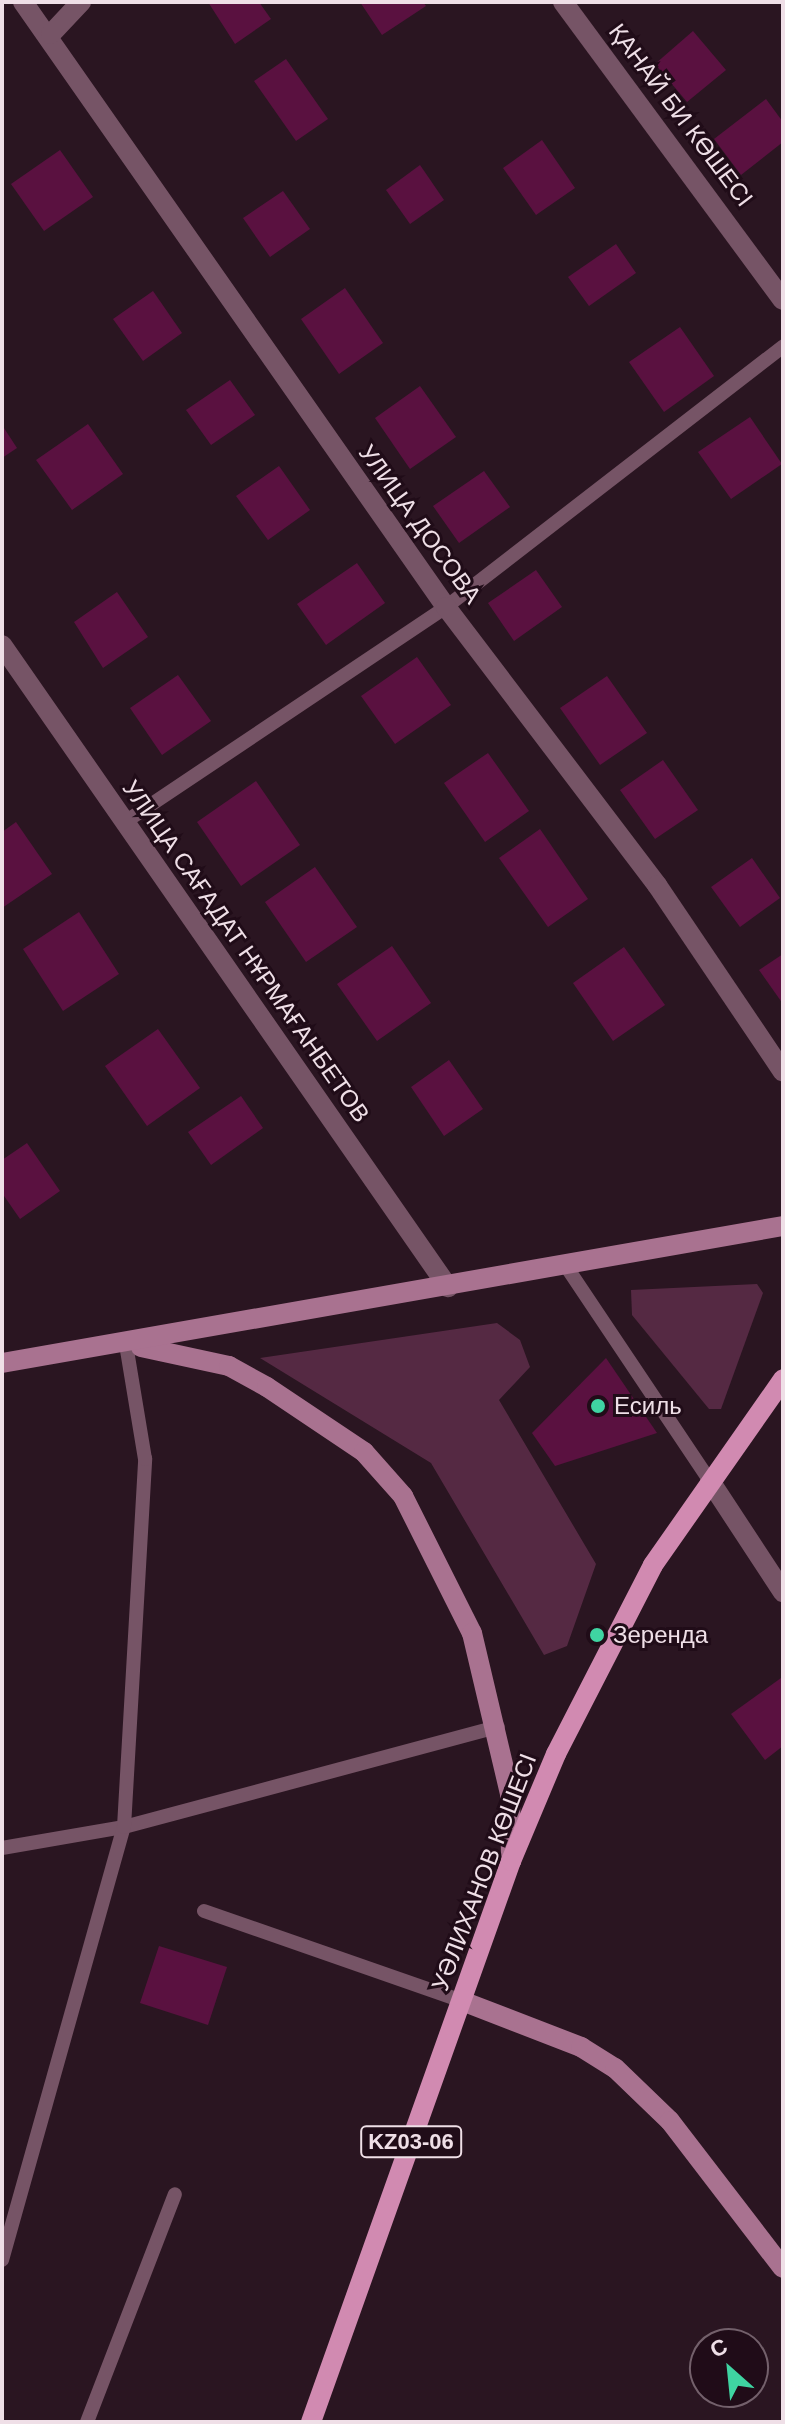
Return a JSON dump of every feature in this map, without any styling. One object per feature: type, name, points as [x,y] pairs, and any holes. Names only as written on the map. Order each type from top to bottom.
[{"type":"main road","name":"УӘЛИХАНОВ КӨШЕСІ","points":[[311,2422],[511,1861],[604,1653],[710,1481],[783,1379]]},
{"type":"street","name":"УЛИЦА ДОСОВА","points":[[23,2],[51,34],[82,95],[446,607],[657,885],[783,1072]]},
{"type":"street","points":[[51,34],[81,2]]},
{"type":"street","name":"ҚАНАЙ БИ КӨШЕСІ","points":[[563,2],[783,300]]},
{"type":"street","name":"УЛИЦА САҒАДАТ НҰРМАҒАНБЕТОВ","points":[[2,645],[448,1287]]},
{"type":"street","points":[[2,1363],[568,1269],[783,1226]]},
{"type":"street","points":[[126,1344],[229,1366],[364,1452],[403,1496],[436,1552],[472,1633],[498,1727],[511,1861]]},
{"type":"street","points":[[710,1481],[783,1592]]},
{"type":"street","points":[[462,2001],[581,2047],[615,2068],[670,2121],[783,2268]]},
{"type":"lane","points":[[125,822],[446,607],[783,347]]},
{"type":"lane","points":[[568,1269],[710,1481]]},
{"type":"lane","points":[[2,2260],[124,1827],[145,1459],[126,1344]]},
{"type":"lane","points":[[2,1848],[124,1827],[498,1727]]},
{"type":"lane","points":[[204,1911],[462,2001]]},
{"type":"lane","points":[[87,2422],[175,2194]]},
{"type":"shaded area","points":[[757,1284],[763,1293],[721,1409],[709,1409],[632,1315],[631,1290]]},
{"type":"shaded area","points":[[497,1323],[520,1340],[530,1367],[499,1400],[596,1564],[567,1646],[544,1655],[431,1463],[260,1358]]},
{"type":"building","points":[[208,2],[259,2],[271,19],[235,44]]},
{"type":"building","points":[[360,2],[423,2],[426,6],[382,35]]},
{"type":"building","points":[[693,31],[726,70],[687,102],[655,64]]},
{"type":"building","points":[[286,59],[328,119],[296,141],[254,81]]},
{"type":"building","points":[[766,99],[783,122],[783,142],[741,175],[714,139]]},
{"type":"building","points":[[542,140],[575,188],[536,215],[503,168]]},
{"type":"building","points":[[60,150],[93,197],[44,231],[11,184]]},
{"type":"building","points":[[420,165],[444,200],[410,224],[386,190]]},
{"type":"building","points":[[283,191],[310,229],[270,257],[243,218]]},
{"type":"building","points":[[616,244],[636,273],[589,306],[568,277]]},
{"type":"building","points":[[345,288],[383,343],[339,374],[301,319]]},
{"type":"building","points":[[153,291],[182,333],[143,361],[113,319]]},
{"type":"building","points":[[680,327],[714,376],[664,412],[629,362]]},
{"type":"building","points":[[230,380],[255,415],[211,445],[186,410]]},
{"type":"building","points":[[420,386],[456,437],[410,469],[375,418]]},
{"type":"building","points":[[750,417],[782,464],[731,499],[698,452]]},
{"type":"building","points":[[88,424],[123,474],[72,510],[36,460]]},
{"type":"building","points":[[2,425],[17,448],[2,458]]},
{"type":"building","points":[[279,466],[310,510],[268,540],[236,496]]},
{"type":"building","points":[[484,471],[510,507],[459,543],[433,506]]},
{"type":"building","points":[[357,563],[385,603],[326,645],[297,604]]},
{"type":"building","points":[[536,570],[562,607],[514,641],[488,603]]},
{"type":"building","points":[[117,592],[148,637],[103,668],[74,622]]},
{"type":"building","points":[[417,657],[451,705],[395,744],[361,696]]},
{"type":"building","points":[[178,675],[211,721],[162,755],[130,708]]},
{"type":"building","points":[[607,676],[647,733],[600,765],[560,708]]},
{"type":"building","points":[[488,753],[529,811],[485,842],[444,783]]},
{"type":"building","points":[[663,760],[698,810],[655,839],[620,790]]},
{"type":"building","points":[[256,781],[300,845],[241,886],[197,822]]},
{"type":"building","points":[[16,822],[52,874],[2,908],[2,832]]},
{"type":"building","points":[[540,829],[588,899],[548,927],[499,858]]},
{"type":"building","points":[[752,858],[780,898],[740,927],[711,887]]},
{"type":"building","points":[[315,867],[357,927],[306,962],[265,902]]},
{"type":"building","points":[[79,912],[119,974],[63,1011],[23,949]]},
{"type":"building","points":[[392,946],[431,1003],[377,1041],[337,984]]},
{"type":"building","points":[[624,947],[665,1005],[613,1041],[573,983]]},
{"type":"building","points":[[783,954],[783,1004],[759,970]]},
{"type":"building","points":[[158,1029],[200,1088],[147,1126],[105,1066]]},
{"type":"building","points":[[449,1060],[483,1109],[444,1136],[411,1087]]},
{"type":"building","points":[[241,1096],[263,1128],[211,1165],[188,1132]]},
{"type":"building","points":[[27,1143],[60,1191],[20,1219],[2,1193],[2,1160]]},
{"type":"building","points":[[606,1358],[657,1433],[555,1466],[532,1433]]},
{"type":"building","points":[[781,1678],[783,1746],[765,1760],[731,1714]]},
{"type":"building","points":[[159,1946],[227,1967],[208,2025],[140,2003]]},
{"type":"place","name":"Есиль","points":[[598,1406]]},
{"type":"place","name":"Зеренда","points":[[597,1635]]}]
